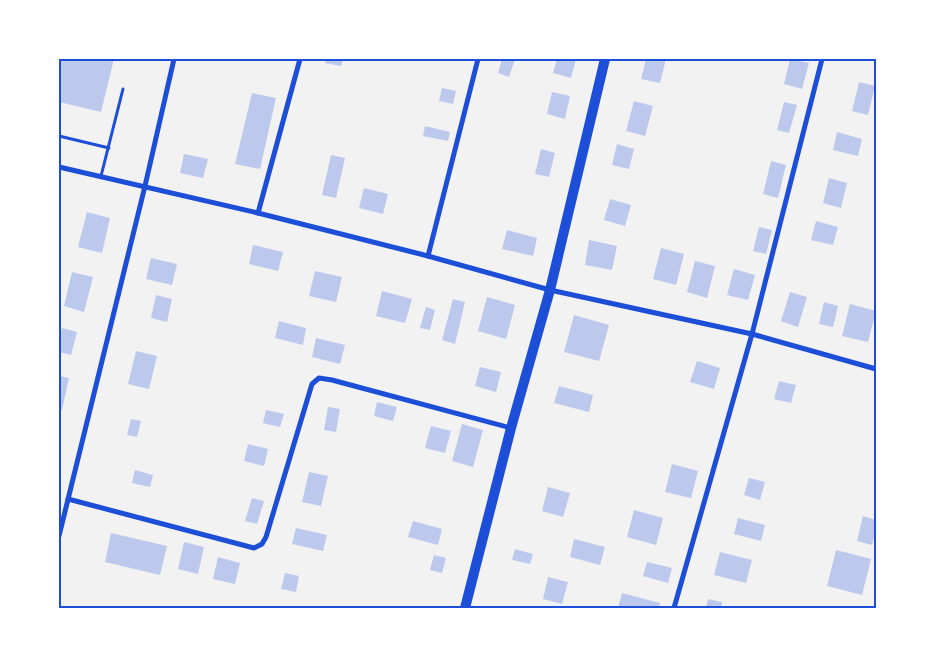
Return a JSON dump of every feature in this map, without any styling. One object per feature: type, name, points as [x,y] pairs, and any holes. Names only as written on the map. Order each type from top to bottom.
[{"type":"main road","points":[[465,608],[511,428],[550,290],[604,59]]},
{"type":"street","points":[[59,536],[145,186],[174,59]]},
{"type":"street","points":[[258,213],[300,59]]},
{"type":"street","points":[[428,256],[478,59]]},
{"type":"street","points":[[674,608],[752,334],[822,59]]},
{"type":"street","points":[[59,167],[258,213],[428,256],[550,290],[752,334],[876,369]]},
{"type":"street","points":[[68,499],[254,548],[262,544],[266,538],[312,384],[318,378],[332,380],[511,428]]},
{"type":"lane","points":[[101,177],[123,89]]},
{"type":"lane","points":[[59,136],[109,148]]},
{"type":"building","points":[[59,59],[114,59],[101,112],[59,102]]},
{"type":"building","points":[[326,59],[343,59],[341,66],[325,63]]},
{"type":"building","points":[[502,59],[515,59],[509,77],[498,73]]},
{"type":"building","points":[[557,59],[576,59],[571,78],[553,73]]},
{"type":"building","points":[[646,59],[666,59],[660,83],[641,79]]},
{"type":"building","points":[[790,59],[809,63],[802,89],[784,84]]},
{"type":"building","points":[[859,82],[875,86],[868,115],[852,111]]},
{"type":"building","points":[[442,88],[456,91],[453,104],[439,101]]},
{"type":"building","points":[[552,92],[570,96],[565,119],[547,114]]},
{"type":"building","points":[[252,93],[276,98],[260,169],[235,164]]},
{"type":"building","points":[[634,101],[653,106],[645,136],[626,131]]},
{"type":"building","points":[[784,102],[797,105],[789,133],[777,130]]},
{"type":"building","points":[[425,126],[450,132],[448,141],[423,136]]},
{"type":"building","points":[[837,132],[862,139],[858,156],[833,150]]},
{"type":"building","points":[[617,144],[634,149],[629,169],[612,165]]},
{"type":"building","points":[[541,149],[555,153],[549,177],[535,174]]},
{"type":"building","points":[[184,154],[208,159],[203,178],[180,173]]},
{"type":"building","points":[[331,155],[345,158],[336,198],[322,195]]},
{"type":"building","points":[[771,161],[786,165],[778,198],[763,194]]},
{"type":"building","points":[[829,178],[847,183],[841,208],[823,203]]},
{"type":"building","points":[[364,188],[388,194],[383,214],[359,208]]},
{"type":"building","points":[[610,199],[631,205],[625,226],[604,220]]},
{"type":"building","points":[[87,212],[110,218],[102,253],[78,247]]},
{"type":"building","points":[[816,221],[838,227],[833,245],[811,240]]},
{"type":"building","points":[[759,227],[772,230],[766,254],[753,251]]},
{"type":"building","points":[[507,230],[537,238],[533,256],[502,249]]},
{"type":"building","points":[[589,240],[617,246],[612,270],[585,265]]},
{"type":"building","points":[[253,245],[283,252],[278,271],[249,264]]},
{"type":"building","points":[[661,248],[684,254],[676,285],[653,279]]},
{"type":"building","points":[[151,258],[177,264],[172,285],[146,279]]},
{"type":"building","points":[[695,261],[715,266],[707,298],[687,292]]},
{"type":"building","points":[[734,269],[755,275],[748,300],[727,295]]},
{"type":"building","points":[[315,271],[342,277],[336,302],[309,296]]},
{"type":"building","points":[[72,272],[93,277],[84,312],[64,306]]},
{"type":"building","points":[[382,291],[412,299],[405,323],[376,316]]},
{"type":"building","points":[[790,292],[807,297],[798,327],[781,321]]},
{"type":"building","points":[[156,295],[172,299],[167,322],[151,318]]},
{"type":"building","points":[[487,297],[515,305],[506,339],[478,331]]},
{"type":"building","points":[[453,299],[465,302],[455,344],[442,340]]},
{"type":"building","points":[[824,302],[838,306],[833,327],[819,324]]},
{"type":"building","points":[[850,304],[876,311],[868,342],[842,336]]},
{"type":"building","points":[[426,307],[435,310],[430,330],[420,328]]},
{"type":"building","points":[[574,315],[609,325],[599,361],[564,352]]},
{"type":"building","points":[[279,321],[306,328],[303,345],[275,338]]},
{"type":"building","points":[[62,328],[77,332],[71,355],[59,352]]},
{"type":"building","points":[[316,338],[345,345],[340,364],[312,357]]},
{"type":"building","points":[[136,351],[157,356],[149,389],[128,384]]},
{"type":"building","points":[[697,361],[720,368],[714,389],[690,382]]},
{"type":"building","points":[[480,367],[501,372],[496,392],[475,386]]},
{"type":"building","points":[[59,376],[69,378],[62,410],[59,409]]},
{"type":"building","points":[[779,381],[796,385],[791,403],[774,399]]},
{"type":"building","points":[[559,386],[593,395],[589,412],[554,403]]},
{"type":"building","points":[[377,402],[397,407],[393,421],[374,416]]},
{"type":"building","points":[[328,407],[340,409],[336,432],[324,430]]},
{"type":"building","points":[[266,410],[284,414],[280,427],[263,423]]},
{"type":"building","points":[[131,419],[141,421],[137,437],[127,435]]},
{"type":"building","points":[[462,424],[483,430],[473,467],[452,461]]},
{"type":"building","points":[[431,426],[451,431],[445,453],[425,448]]},
{"type":"building","points":[[248,444],[268,449],[264,466],[244,461]]},
{"type":"building","points":[[672,464],[698,471],[691,498],[665,492]]},
{"type":"building","points":[[135,470],[153,475],[150,487],[132,483]]},
{"type":"building","points":[[309,472],[328,476],[321,506],[302,502]]},
{"type":"building","points":[[749,478],[765,482],[760,500],[744,495]]},
{"type":"building","points":[[548,487],[570,493],[563,517],[542,511]]},
{"type":"building","points":[[252,498],[264,501],[257,524],[245,521]]},
{"type":"building","points":[[634,510],[663,518],[656,545],[627,537]]},
{"type":"building","points":[[863,516],[876,520],[872,545],[857,541]]},
{"type":"building","points":[[738,518],[765,525],[761,541],[734,534]]},
{"type":"building","points":[[413,521],[442,529],[438,545],[408,537]]},
{"type":"building","points":[[296,528],[327,535],[323,551],[292,544]]},
{"type":"building","points":[[111,533],[167,546],[160,575],[105,562]]},
{"type":"building","points":[[574,539],[605,547],[600,565],[570,557]]},
{"type":"building","points":[[184,542],[204,547],[198,574],[178,569]]},
{"type":"building","points":[[515,549],[533,554],[530,564],[512,560]]},
{"type":"building","points":[[836,550],[871,559],[862,595],[827,586]]},
{"type":"building","points":[[720,552],[752,560],[746,583],[714,575]]},
{"type":"building","points":[[434,555],[446,558],[442,573],[430,570]]},
{"type":"building","points":[[218,557],[240,563],[235,584],[213,579]]},
{"type":"building","points":[[647,562],[672,568],[668,583],[643,576]]},
{"type":"building","points":[[285,573],[299,576],[296,592],[281,589]]},
{"type":"building","points":[[548,577],[568,582],[562,604],[543,599]]},
{"type":"building","points":[[622,593],[660,603],[659,608],[618,608]]},
{"type":"building","points":[[708,599],[722,602],[721,608],[706,608]]}]
